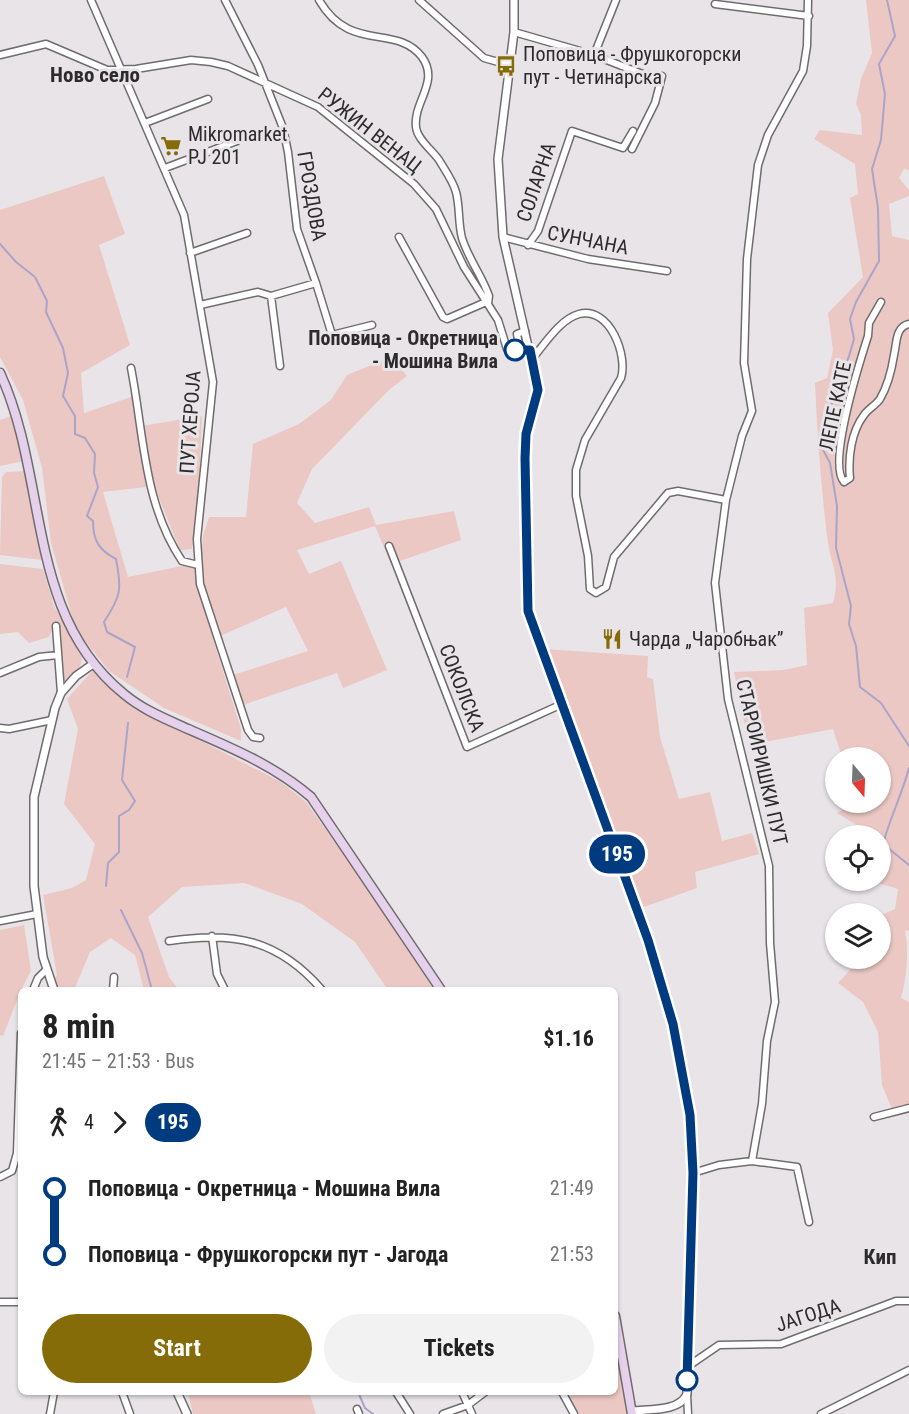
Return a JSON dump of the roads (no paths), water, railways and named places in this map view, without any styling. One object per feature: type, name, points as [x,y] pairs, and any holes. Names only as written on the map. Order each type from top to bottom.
[{"type":"main road","points":[[0,373],[13,407],[29,464],[41,534],[59,605],[66,623],[93,664],[115,687],[139,705],[265,764],[287,777],[311,798],[439,987]]},
{"type":"main road","points":[[618,1333],[632,1413]]},
{"type":"street","points":[[92,2],[99,0]]},
{"type":"street","name":"ГРОЗДОВА","points":[[225,0],[258,65],[283,128],[297,229],[332,335],[372,325]]},
{"type":"street","points":[[319,0],[336,22],[349,31],[400,41],[411,46],[424,60],[429,80],[416,120],[416,129],[435,154],[456,192],[462,236],[489,296],[487,303],[447,319],[443,317],[399,237]]},
{"type":"street","points":[[419,0],[484,58],[509,65]]},
{"type":"street","points":[[514,0],[514,32],[498,159],[503,237],[538,390],[526,434],[526,602],[532,626],[560,705],[595,792],[668,1006],[690,1115],[693,1173],[687,1366],[688,1413]]},
{"type":"street","points":[[594,55],[616,0]]},
{"type":"street","name":"СТАРОИРИШКИ ПУТ","points":[[752,1161],[775,992],[770,943],[769,866],[728,699],[715,583],[726,500],[742,436],[752,411],[744,363],[747,259],[758,165],[768,135],[803,71],[808,0]]},
{"type":"street","name":"ПУТ ХЕРОЈА","points":[[92,2],[184,215],[213,382],[197,539],[200,584],[249,730],[253,737],[260,738]]},
{"type":"street","points":[[715,4],[808,16]]},
{"type":"street","points":[[514,32],[594,55],[638,73],[662,76],[655,103],[632,149]]},
{"type":"street","name":"РУЖИН ВЕНАЦ","points":[[0,56],[46,44],[57,46],[91,65],[122,71],[191,60],[228,66],[318,106],[414,184],[436,209],[464,267],[498,320],[507,349],[520,350]]},
{"type":"street","points":[[145,123],[208,99]]},
{"type":"street","name":"СОЛАРНА","points":[[528,245],[538,231],[572,131],[622,148],[633,131]]},
{"type":"street","points":[[165,168],[237,141]]},
{"type":"street","points":[[190,253],[247,233]]},
{"type":"street","name":"СУНЧАНА","points":[[503,237],[588,259],[667,271]]},
{"type":"street","points":[[200,305],[258,292],[272,296],[316,283]]},
{"type":"street","points":[[272,296],[280,366]]},
{"type":"street","name":"ЛЕПЕ КАТЕ","points":[[881,302],[869,323],[868,336],[844,423],[840,479],[844,483],[850,478],[849,462],[855,434],[863,416],[880,399],[894,356],[900,328],[909,324]]},
{"type":"street","points":[[532,359],[564,321],[578,314],[588,313],[597,316],[610,329],[623,355],[624,368],[621,378],[585,440],[576,470],[576,496],[588,556],[590,589],[596,593],[606,587],[614,557],[668,493],[678,490],[726,500]]},
{"type":"street","points":[[525,331],[516,334],[520,350],[530,350]]},
{"type":"street","points":[[131,368],[153,505],[167,540],[182,561],[198,565]]},
{"type":"street","name":"СОКОЛСКА","points":[[389,546],[467,747],[560,705]]},
{"type":"street","points":[[53,987],[46,970],[37,914],[33,808],[52,720],[61,693],[56,627]]},
{"type":"street","points":[[0,673],[46,655],[58,655]]},
{"type":"street","points":[[61,693],[76,676],[93,664]]},
{"type":"street","points":[[0,728],[9,729],[52,720]]},
{"type":"street","points":[[0,921],[37,914]]},
{"type":"street","points":[[212,936],[217,974],[224,987]]},
{"type":"street","points":[[169,940],[212,936],[238,938],[274,950],[301,967],[319,987]]},
{"type":"street","points":[[34,987],[38,978],[46,970]]},
{"type":"street","points":[[113,987],[114,977]]},
{"type":"street","points":[[874,1117],[909,1108]]},
{"type":"street","points":[[0,1177],[12,1171],[17,1153],[18,1123]]},
{"type":"street","points":[[693,1173],[706,1168],[752,1161],[797,1167],[803,1183],[809,1222]]},
{"type":"street","name":"ЈАГОДА","points":[[687,1366],[719,1345],[781,1344],[896,1301],[909,1301]]},
{"type":"street","points":[[0,1302],[18,1302]]},
{"type":"street","points":[[821,1414],[909,1370]]},
{"type":"street","points":[[632,1413],[677,1406],[685,1400],[687,1394]]},
{"type":"street","points":[[50,1414],[53,1395]]},
{"type":"street","points":[[123,1395],[130,1414]]},
{"type":"street","points":[[178,1395],[187,1414]]},
{"type":"street","points":[[398,1395],[410,1414]]},
{"type":"street","points":[[463,1395],[472,1414]]},
{"type":"street","points":[[443,1414],[468,1405],[481,1395]]},
{"type":"street","points":[[564,1395],[574,1414]]},
{"type":"street","points":[[677,1406],[688,1413]]},
{"type":"waterway","points":[[887,0],[895,36],[879,64],[885,94],[881,140],[872,169],[878,208],[879,261],[856,302],[850,319],[854,339],[821,433],[821,446],[830,463],[837,506],[836,548],[851,606],[849,624],[856,646],[860,687],[881,703],[909,746]]},
{"type":"waterway","points":[[0,244],[16,262],[35,277],[47,301],[46,312],[63,348],[68,373],[63,396],[75,416],[75,434],[85,438],[95,454],[94,473],[98,487],[87,516],[93,521],[98,544],[116,559],[119,592],[104,622],[107,632],[135,647],[127,677]]},
{"type":"waterway","points":[[106,886],[108,863],[119,852],[119,816],[129,810],[135,801],[122,780],[128,723]]},
{"type":"waterway","points":[[909,768],[883,844],[909,865]]},
{"type":"waterway","points":[[121,910],[142,953],[151,987]]},
{"type":"waterway","points":[[359,1395],[365,1408],[373,1414]]},
{"type":"place","name":"Поповица - Фрушкогорски пут - Четинарска","points":[[506,66]]},
{"type":"place","name":"Mikromarket PJ 201","points":[[171,146]]},
{"type":"place","name":"Поповица - Окретница - Мошина Вила","points":[[515,350]]},
{"type":"place","name":"Чарда „Чаробњак”","points":[[612,639]]},
{"type":"district","name":"Ново село","points":[[95,75]]},
{"type":"district","name":"Кип","points":[[880,1257]]}]
